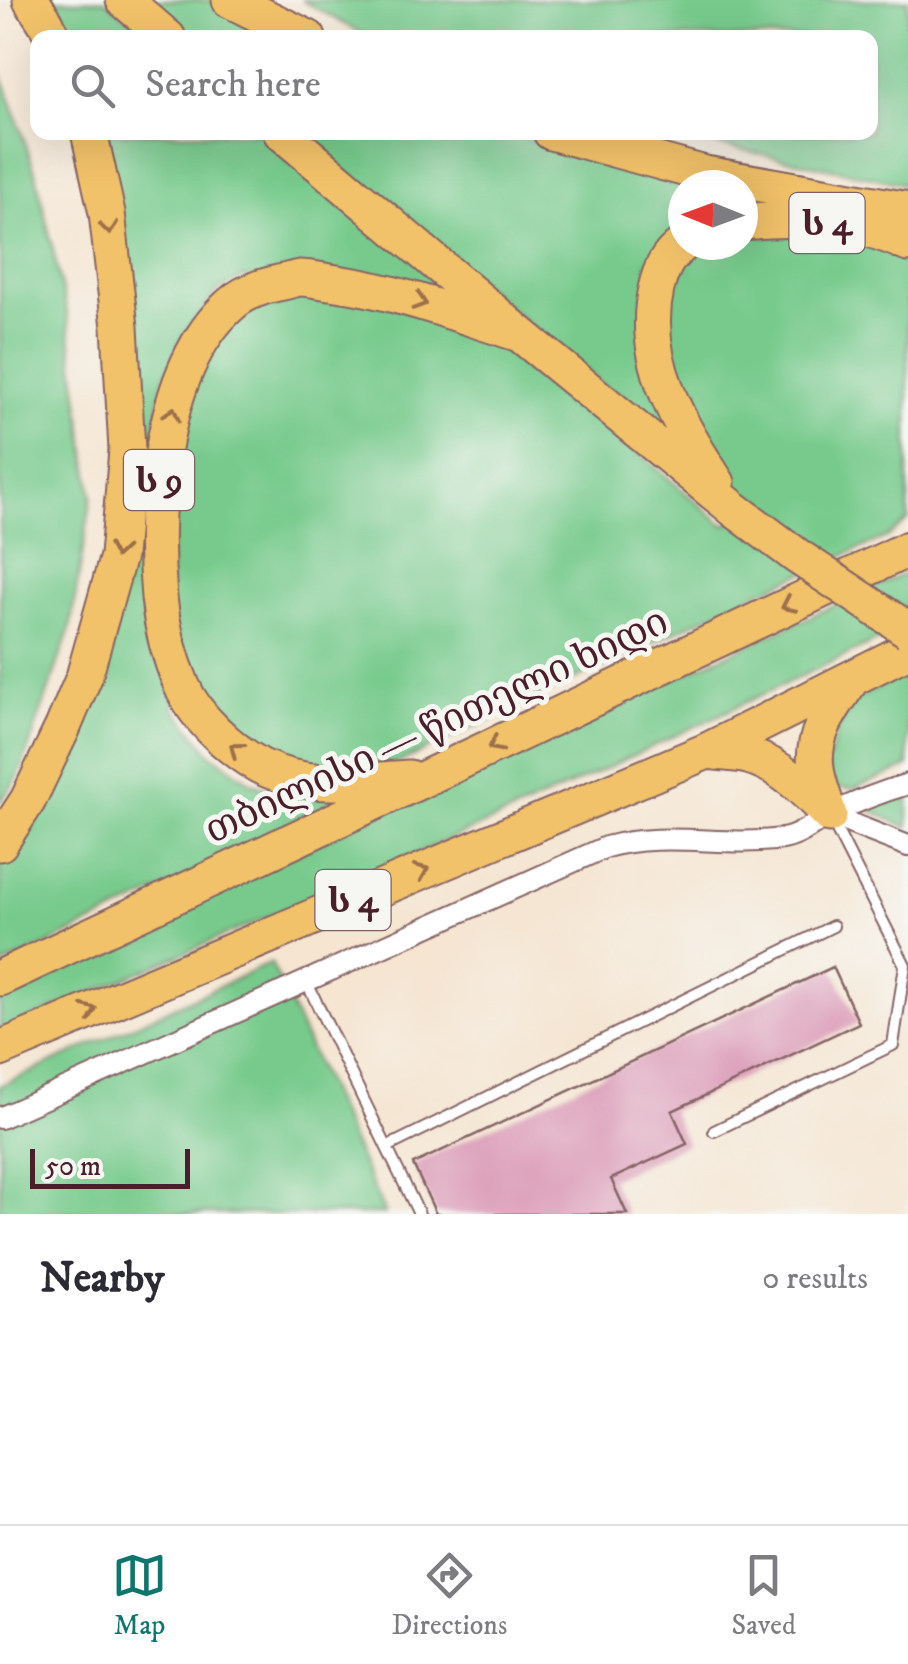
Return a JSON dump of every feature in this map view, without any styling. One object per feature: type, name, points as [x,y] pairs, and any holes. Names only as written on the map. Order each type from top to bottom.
[{"type":"highway","points":[[31,0],[49,30]]},
{"type":"highway","points":[[124,0],[159,30]]},
{"type":"highway","points":[[230,0],[292,30]]},
{"type":"highway","points":[[0,843],[28,800],[77,694],[118,556],[127,450],[120,327],[107,213],[91,140]]},
{"type":"highway","name":"ს 9","points":[[290,140],[734,509],[796,556],[908,630]]},
{"type":"highway","points":[[580,140],[704,174],[908,210]]},
{"type":"highway","name":"ს 4","points":[[758,222],[806,220],[862,227],[908,244]]},
{"type":"highway","points":[[668,258],[661,267],[654,300],[652,339],[658,367],[672,405],[734,509]]},
{"type":"highway","name":"ს 9","points":[[430,776],[334,783],[296,779],[263,767],[213,730],[184,690],[166,642],[159,600],[159,482],[168,425],[185,369],[216,320],[238,298],[266,286],[300,278],[378,289],[520,334]]},
{"type":"highway","name":"თბილისი — წითელი ხიდი","points":[[0,978],[900,549]]},
{"type":"highway","name":"ს 4","points":[[0,1049],[707,751],[908,650]]},
{"type":"highway","points":[[829,815],[815,768],[817,740],[824,719],[853,678]]},
{"type":"highway","points":[[707,751],[748,756],[771,766],[802,787],[829,815]]},
{"type":"street","points":[[0,1118],[606,847],[631,840],[668,838],[740,843],[788,839],[874,794],[908,784]]},
{"type":"street","points":[[829,815],[908,846]]},
{"type":"lane","points":[[714,1131],[894,1045],[906,966],[829,815]]},
{"type":"lane","points":[[386,1147],[832,926]]},
{"type":"lane","points":[[306,980],[419,1214]]},
{"type":"green space","points":[[47,0],[105,0],[141,30],[62,30]]},
{"type":"green space","points":[[140,0],[210,0],[266,30],[176,30]]},
{"type":"green space","points":[[301,0],[908,0],[908,185],[695,140],[878,140],[878,30],[355,30]]},
{"type":"green space","points":[[0,70],[36,174],[67,313],[92,495],[70,629],[18,778],[0,802]]},
{"type":"green space","points":[[102,140],[272,140],[476,310],[245,277],[216,292],[181,339],[162,384],[147,480],[175,709],[212,755],[252,783],[286,794],[372,790],[0,967],[0,862],[16,843],[129,554]]},
{"type":"green space","points":[[307,140],[534,140],[668,180],[668,243],[647,263],[679,448]]},
{"type":"green space","points":[[758,234],[852,236],[908,253],[908,520],[889,536],[750,596],[398,763],[288,768],[216,720],[181,666],[169,597],[173,468],[187,392],[220,330],[265,292],[302,291],[389,304],[505,340],[724,525],[734,521],[740,494],[706,444],[674,371],[663,305],[680,265],[688,260],[758,260]]},
{"type":"green space","points":[[908,572],[908,626],[522,808],[0,1032],[0,994],[432,788]]},
{"type":"green space","points":[[908,673],[908,767],[853,789],[835,787],[826,766],[839,725],[856,699]]},
{"type":"green space","points":[[908,794],[908,828],[867,809]]},
{"type":"green space","points":[[271,963],[385,1214],[0,1214],[0,1086]]},
{"type":"building","points":[[833,967],[859,1023],[672,1111],[687,1144],[611,1179],[627,1214],[436,1214],[413,1164]]}]
